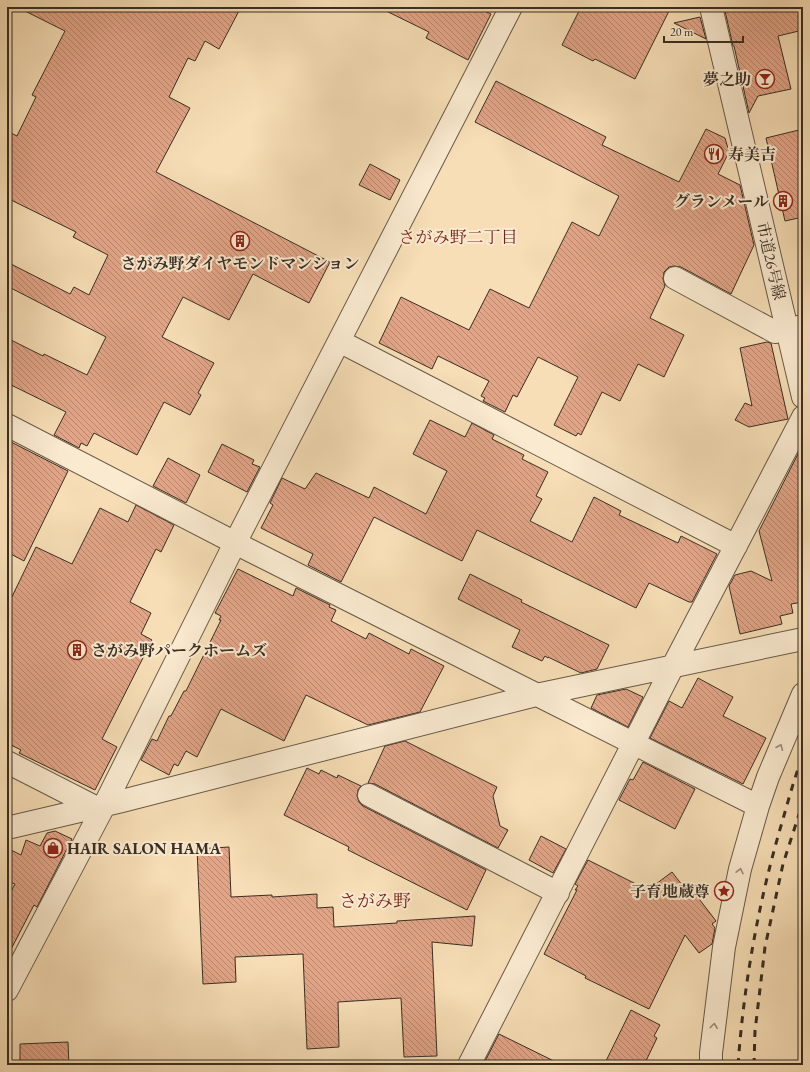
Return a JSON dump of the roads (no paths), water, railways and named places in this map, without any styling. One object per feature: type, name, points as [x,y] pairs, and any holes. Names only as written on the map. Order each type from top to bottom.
[{"type":"street","points":[[7,990],[100,805],[511,7]]},
{"type":"street","name":"市道26号線","points":[[711,7],[795,327],[803,397]]},
{"type":"street","points":[[675,278],[775,332],[795,327]]},
{"type":"street","points":[[339,341],[736,546]]},
{"type":"street","points":[[469,1065],[673,666],[803,417]]},
{"type":"street","points":[[7,426],[235,543],[758,806]]},
{"type":"street","points":[[7,828],[536,695],[673,666],[802,644]]},
{"type":"street","points":[[711,1065],[711,1053],[724,947],[740,869],[768,777],[803,694]]},
{"type":"street","points":[[7,762],[100,805]]},
{"type":"street","points":[[369,795],[558,893]]},
{"type":"railway","points":[[738,1065],[744,1003],[760,910],[774,849],[803,755]]},
{"type":"railway","points":[[754,1065],[755,1031],[765,947],[783,864],[803,802]]},
{"type":"place","name":"夢之助","points":[[765,79]]},
{"type":"place","name":"寿美吉","points":[[714,154]]},
{"type":"place","name":"グランメール","points":[[783,201]]},
{"type":"place","name":"さがみ野ダイヤモンドマンション","points":[[240,241]]},
{"type":"place","name":"さがみ野パークホームズ","points":[[77,650]]},
{"type":"place","name":"HAIR SALON HAMA","points":[[53,848]]},
{"type":"place","name":"子育地蔵尊","points":[[724,891]]},
{"type":"district","name":"さがみ野二丁目","points":[[458,237]]},
{"type":"district","name":"さがみ野","points":[[375,900]]}]
